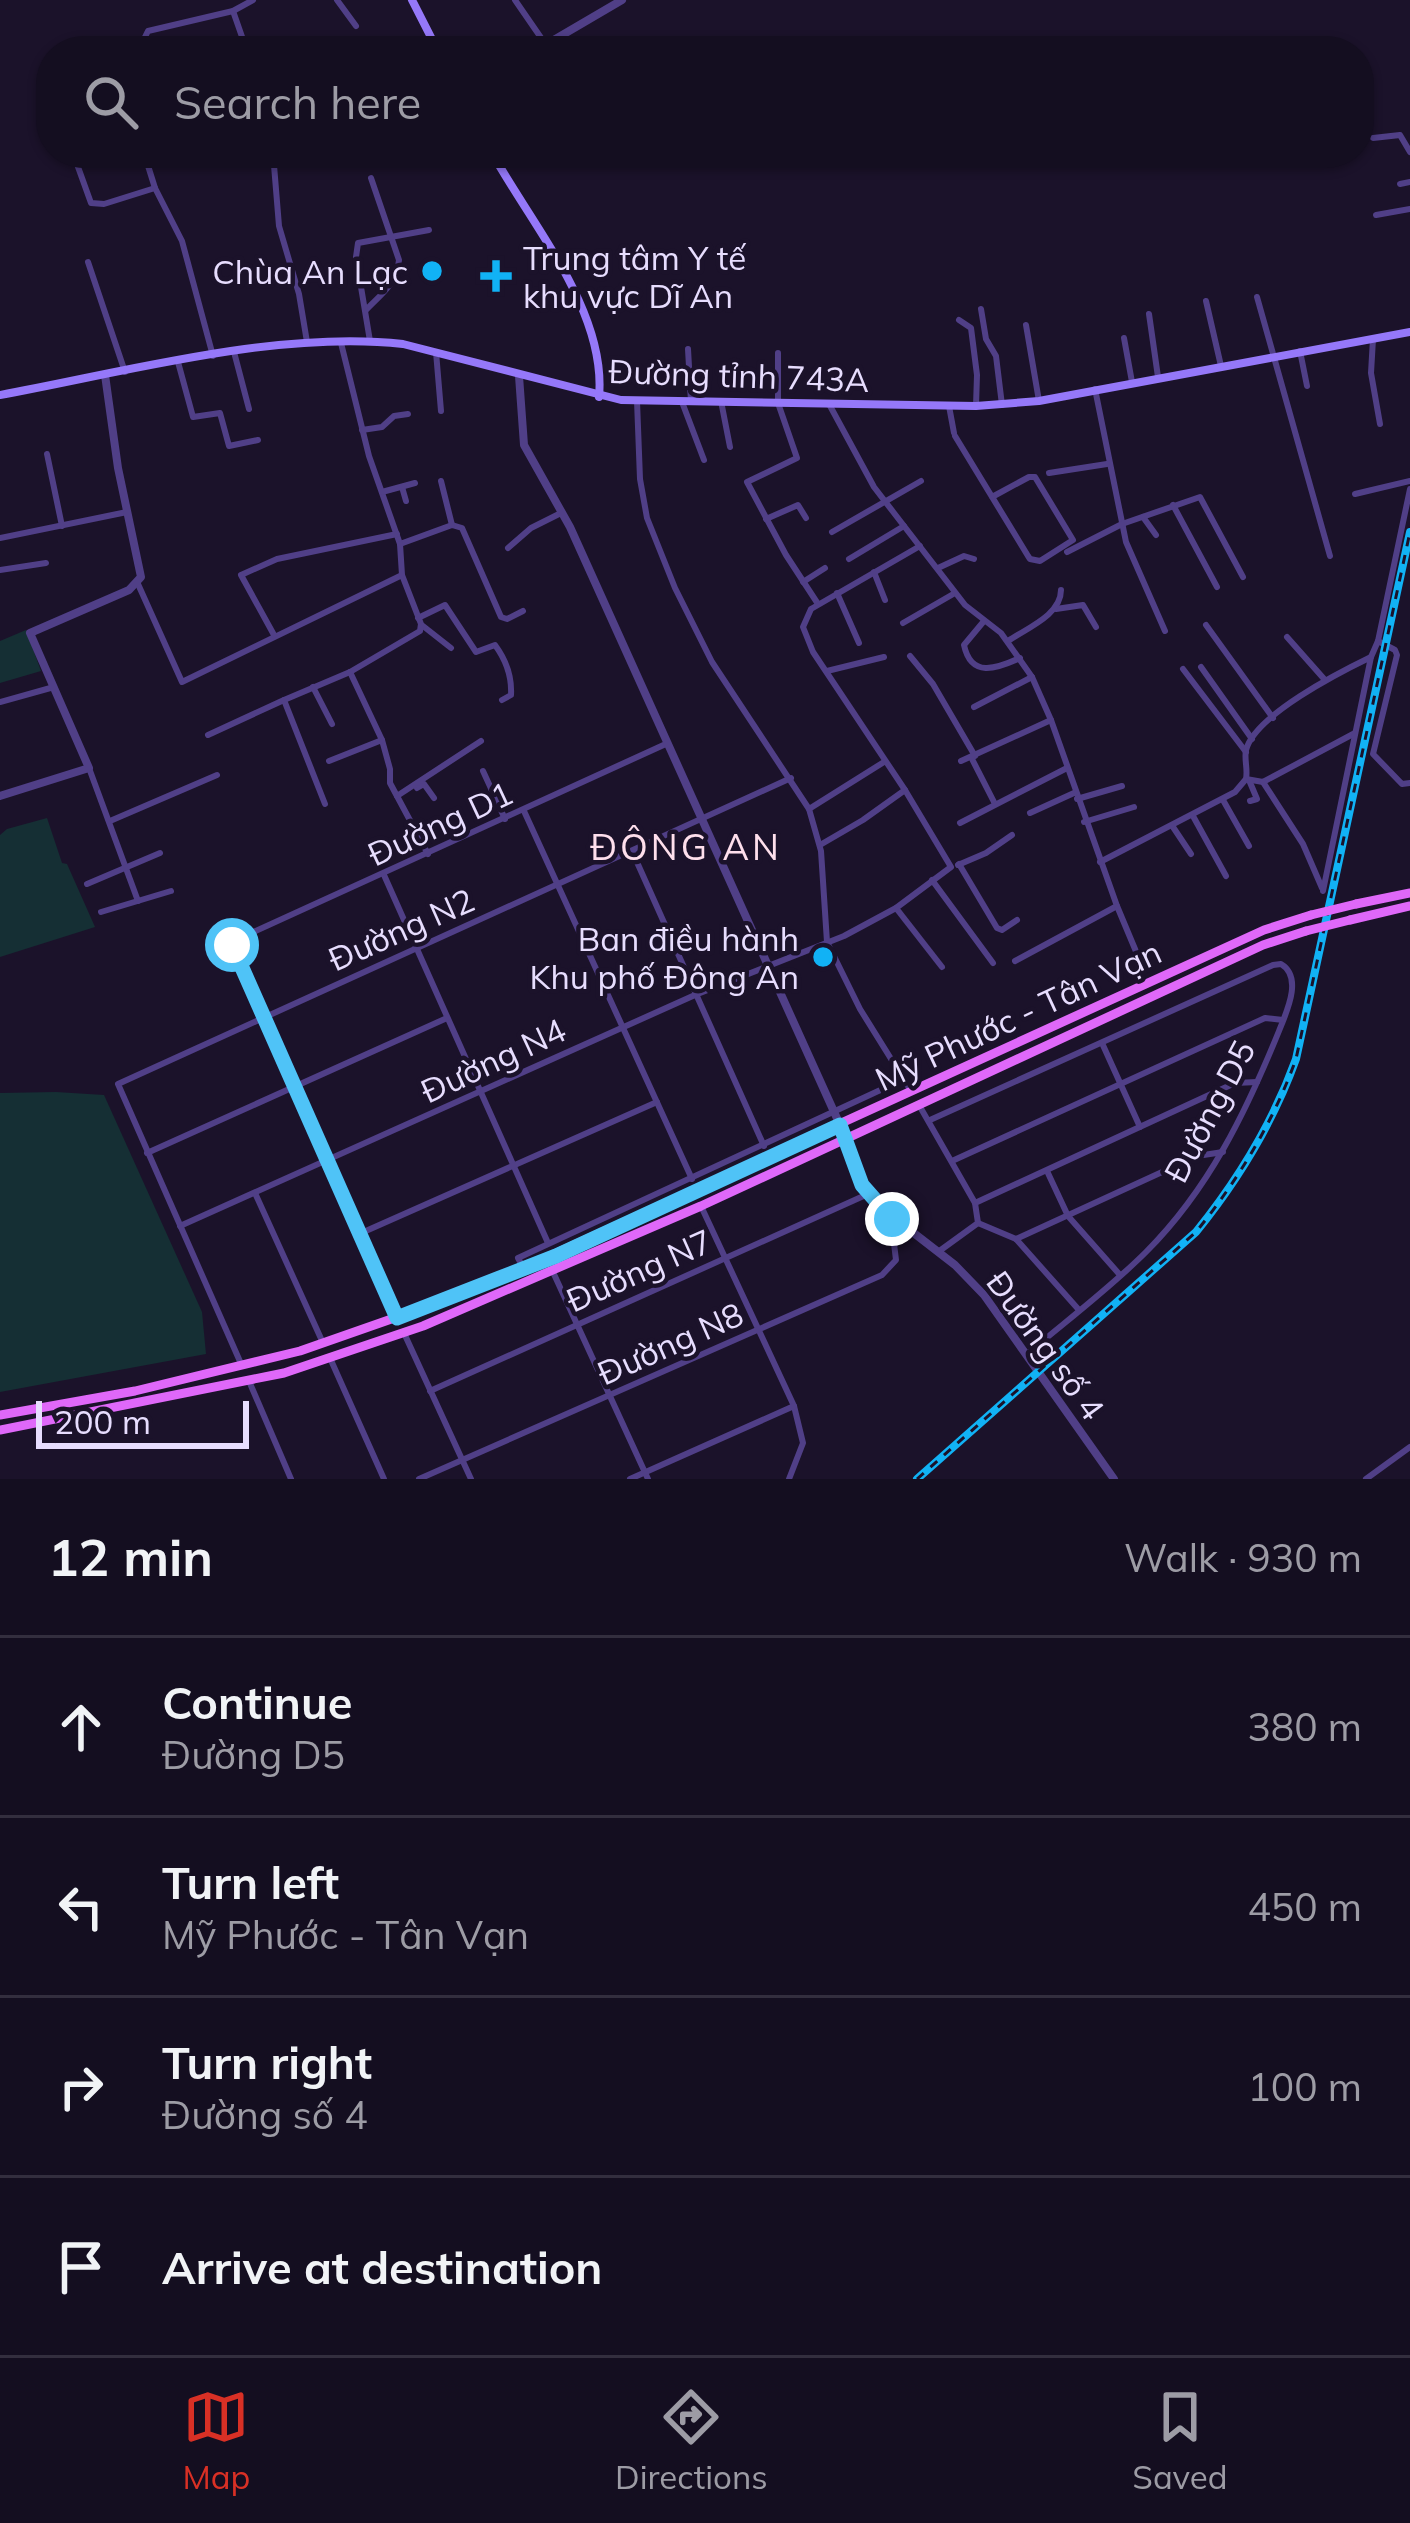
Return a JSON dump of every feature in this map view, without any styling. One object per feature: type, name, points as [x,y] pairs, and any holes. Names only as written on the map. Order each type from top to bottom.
[{"type":"main road","points":[[412,0],[430,36]]},
{"type":"main road","points":[[501,168],[589,323],[600,363],[599,397]]},
{"type":"main road","name":"Đường tỉnh 743A","points":[[0,394],[234,352],[370,341],[436,352],[599,397],[976,406],[1039,401],[1410,332]]},
{"type":"main road","name":"Mỹ Phước - Tân Vạn","points":[[0,1430],[249,1381],[404,1333],[700,1206],[1264,930],[1410,893]]},
{"type":"main road","name":"Mỹ Phước - Tân Vạn","points":[[0,1415],[242,1366],[397,1318],[524,1269],[840,1125],[916,1099],[1263,945],[1410,907]]},
{"type":"main road","points":[[840,1125],[844,1137]]},
{"type":"street","points":[[146,36],[253,0]]},
{"type":"street","points":[[337,0],[356,26]]},
{"type":"street","points":[[515,0],[540,36]]},
{"type":"street","points":[[561,36],[622,0]]},
{"type":"street","points":[[233,10],[242,36]]},
{"type":"street","points":[[1374,138],[1400,135],[1410,152]]},
{"type":"street","points":[[78,168],[91,203],[104,204],[155,188]]},
{"type":"street","points":[[149,168],[189,262],[213,356]]},
{"type":"street","points":[[274,168],[279,226],[307,346]]},
{"type":"street","points":[[364,313],[382,296],[399,260],[371,178]]},
{"type":"street","points":[[1400,184],[1410,182]]},
{"type":"street","points":[[1376,215],[1410,209]]},
{"type":"street","points":[[370,341],[357,246],[365,240],[429,230]]},
{"type":"street","points":[[88,262],[125,372]]},
{"type":"street","points":[[1257,297],[1330,556]]},
{"type":"street","points":[[1206,301],[1221,366]]},
{"type":"street","points":[[981,308],[986,339],[996,356],[1002,404]]},
{"type":"street","points":[[1149,314],[1158,376]]},
{"type":"street","points":[[959,320],[971,328],[976,406]]},
{"type":"street","points":[[1026,326],[1039,401]]},
{"type":"street","points":[[1124,338],[1132,382]]},
{"type":"street","points":[[1373,339],[1371,373],[1380,424]]},
{"type":"street","points":[[208,735],[350,672],[420,631],[402,575],[400,544],[362,430],[341,343]]},
{"type":"street","points":[[688,349],[687,402],[704,460]]},
{"type":"street","points":[[1300,351],[1307,386]]},
{"type":"street","points":[[234,352],[249,410]]},
{"type":"street","points":[[436,352],[440,411]]},
{"type":"street","points":[[778,353],[778,403],[797,458],[747,482],[818,604]]},
{"type":"street","points":[[178,362],[193,417],[220,413],[229,446],[258,440]]},
{"type":"street","points":[[105,375],[141,570],[138,584],[182,682],[402,575]]},
{"type":"street","points":[[519,376],[524,445],[561,513],[703,818],[840,1125]]},
{"type":"street","points":[[1095,389],[1122,524],[1149,601],[1166,631]]},
{"type":"street","points":[[637,401],[642,500],[675,588],[712,662],[809,809],[820,845],[827,943],[860,1010],[930,1120],[975,1203],[978,1223]]},
{"type":"street","points":[[721,401],[730,447]]},
{"type":"street","points":[[829,404],[904,526],[955,593],[1008,641],[1032,677],[1140,961]]},
{"type":"street","points":[[949,406],[954,435],[992,497],[1034,562],[1073,540],[1033,476],[992,497]]},
{"type":"street","points":[[362,430],[382,427],[394,416],[408,414]]},
{"type":"street","points":[[47,454],[62,526]]},
{"type":"street","points":[[1049,473],[1107,464]]},
{"type":"street","points":[[441,481],[452,525],[466,533],[501,617],[523,611]]},
{"type":"street","points":[[832,532],[921,481]]},
{"type":"street","points":[[382,492],[415,483]]},
{"type":"street","points":[[1263,782],[1303,844],[1323,891],[1410,485],[1355,494]]},
{"type":"street","points":[[402,487],[406,501]]},
{"type":"street","points":[[1066,552],[1122,524],[1200,497],[1244,577]]},
{"type":"street","points":[[1173,505],[1217,587]]},
{"type":"street","points":[[766,519],[797,506],[806,518]]},
{"type":"street","points":[[0,538],[128,512]]},
{"type":"street","points":[[508,548],[531,528],[561,513]]},
{"type":"street","points":[[1143,517],[1156,535]]},
{"type":"street","points":[[400,544],[452,525]]},
{"type":"street","points":[[849,559],[904,526]]},
{"type":"street","points":[[274,635],[241,575],[277,559],[397,534]]},
{"type":"street","points":[[920,546],[818,604],[805,616],[803,634],[997,928],[1002,930],[1017,920]]},
{"type":"street","points":[[938,568],[964,556],[974,559]]},
{"type":"street","points":[[0,570],[46,563]]},
{"type":"street","points":[[803,582],[826,568]]},
{"type":"street","points":[[874,572],[885,600]]},
{"type":"street","points":[[138,584],[30,633],[89,768],[138,901]]},
{"type":"street","points":[[1008,641],[1056,609],[1061,590]]},
{"type":"street","points":[[837,593],[859,643]]},
{"type":"street","points":[[903,622],[955,593]]},
{"type":"street","points":[[419,621],[428,610],[445,605],[476,652],[495,645],[506,662],[512,689],[502,700]]},
{"type":"street","points":[[1056,609],[1083,605],[1096,627]]},
{"type":"street","points":[[419,621],[451,649]]},
{"type":"street","points":[[984,622],[964,645],[972,663],[995,669],[1020,658]]},
{"type":"street","points":[[1206,625],[1273,718]]},
{"type":"street","points":[[1287,637],[1324,680]]},
{"type":"street","points":[[1378,641],[1396,650],[1397,656],[1373,754],[1402,784],[1410,783]]},
{"type":"street","points":[[910,656],[933,683],[995,804]]},
{"type":"street","points":[[1250,801],[1257,798],[1248,780],[1246,752],[1252,739],[1324,680],[1371,657]]},
{"type":"street","points":[[827,671],[884,658]]},
{"type":"street","points":[[1201,667],[1252,739]]},
{"type":"street","points":[[1183,669],[1246,752]]},
{"type":"street","points":[[350,672],[382,740],[390,783],[428,854]]},
{"type":"street","points":[[974,707],[1032,677]]},
{"type":"street","points":[[0,702],[54,687]]},
{"type":"street","points":[[314,687],[332,724]]},
{"type":"street","points":[[284,700],[325,804]]},
{"type":"street","points":[[962,761],[1051,720]]},
{"type":"street","points":[[1099,863],[1222,800],[1248,780],[1263,782],[1355,734]]},
{"type":"street","points":[[329,761],[382,740]]},
{"type":"street","points":[[398,798],[481,741]]},
{"type":"street","name":"Đường D1","points":[[262,1017],[232,945],[238,939],[668,743]]},
{"type":"street","points":[[809,809],[884,762]]},
{"type":"street","points":[[0,796],[89,768]]},
{"type":"street","points":[[960,823],[1067,768]]},
{"type":"street","points":[[483,771],[505,819]]},
{"type":"street","points":[[110,821],[218,776]]},
{"type":"street","name":"Đường N2","points":[[147,1153],[118,1084],[791,778]]},
{"type":"street","points":[[398,798],[424,784],[434,799]]},
{"type":"street","points":[[1030,813],[1122,786]]},
{"type":"street","points":[[820,845],[905,790]]},
{"type":"street","points":[[1222,800],[1249,846]]},
{"type":"street","points":[[1084,822],[1134,807]]},
{"type":"street","points":[[524,811],[692,1179]]},
{"type":"street","points":[[1193,816],[1226,876]]},
{"type":"street","points":[[1173,827],[1191,854]]},
{"type":"street","name":"Đường N4","points":[[180,1226],[695,994],[827,943],[896,908],[932,880],[1012,835]]},
{"type":"street","points":[[632,851],[764,1146]]},
{"type":"street","points":[[87,884],[160,853]]},
{"type":"street","points":[[384,874],[548,1243]]},
{"type":"street","points":[[932,880],[993,963]]},
{"type":"street","points":[[100,912],[171,891]]},
{"type":"street","points":[[1015,961],[1117,906]]},
{"type":"street","points":[[896,908],[942,967]]},
{"type":"street","name":"Đường D5","points":[[1026,1355],[1166,1230],[1223,1152],[1258,1082],[1294,982],[1288,968],[1273,965],[1102,1042]]},
{"type":"street","points":[[262,1017],[397,1318]]},
{"type":"street","points":[[242,1366],[147,1153],[447,1018]]},
{"type":"street","points":[[952,1161],[1265,1018],[1283,1020]]},
{"type":"street","points":[[930,1120],[1102,1042],[1140,1127]]},
{"type":"street","points":[[524,1269],[518,1258],[902,1080]]},
{"type":"street","points":[[975,1203],[1234,1083],[1258,1082]]},
{"type":"street","points":[[359,1234],[657,1102]]},
{"type":"street","name":"Đường số 4","points":[[844,1137],[868,1193],[892,1219],[970,1279],[1002,1317],[1114,1479]]},
{"type":"street","points":[[1016,1239],[1196,1156],[1223,1152]]},
{"type":"street","points":[[1047,1171],[1068,1216],[1120,1275]]},
{"type":"street","points":[[255,1193],[323,1343]]},
{"type":"street","name":"Đường N7","points":[[430,1390],[868,1193]]},
{"type":"street","points":[[700,1206],[794,1406],[803,1443],[789,1479]]},
{"type":"street","name":"Đường N8","points":[[419,1479],[891,1268],[896,1250],[892,1219]]},
{"type":"street","points":[[978,1223],[1016,1239],[1079,1310]]},
{"type":"street","points":[[938,1252],[978,1223]]},
{"type":"street","points":[[553,1272],[646,1476]]},
{"type":"street","points":[[404,1333],[471,1479]]},
{"type":"street","points":[[330,1358],[384,1479]]},
{"type":"street","points":[[249,1381],[291,1479]]},
{"type":"street","points":[[629,1479],[646,1476],[794,1406]]},
{"type":"street","points":[[1366,1479],[1410,1447]]},
{"type":"green space","points":[[26,630],[41,671],[0,683],[0,641]]},
{"type":"green space","points":[[47,818],[62,863],[67,864],[95,927],[0,957],[0,835]]},
{"type":"green space","points":[[0,1093],[104,1095],[202,1312],[206,1354],[0,1392]]},
{"type":"railway","points":[[917,1479],[1196,1232],[1265,1128],[1296,1059],[1410,532]]},
{"type":"place","name":"Chùa An Lạc","points":[[432,271]]},
{"type":"place","name":"Trung tâm Y tế khu vực Dĩ An","points":[[496,276]]},
{"type":"place","name":"Ban điều hành Khu phố Đông An","points":[[823,957]]},
{"type":"district","name":"ĐÔNG AN","points":[[686,846]]},
{"type":"route","points":[[232,945],[397,1318],[556,1256],[840,1125],[862,1185],[892,1219]]}]
